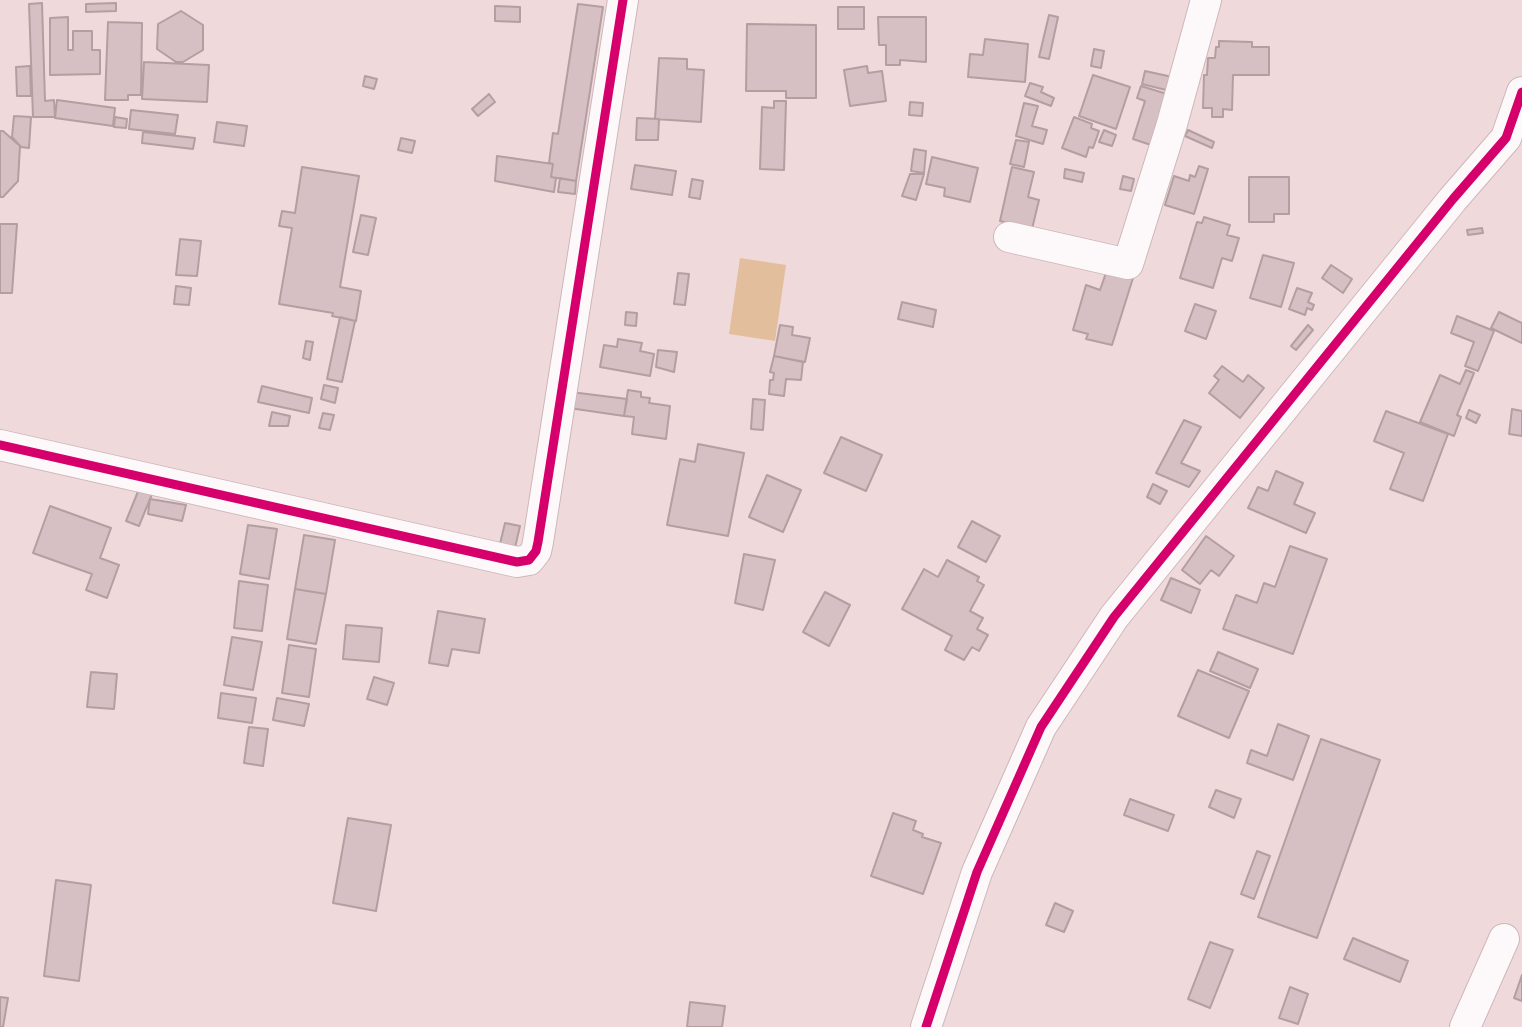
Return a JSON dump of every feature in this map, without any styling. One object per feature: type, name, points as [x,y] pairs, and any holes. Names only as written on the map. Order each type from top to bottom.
[{"type":"street","points":[[0,446],[517,562],[529,560],[536,551],[538,542],[623,0]]},
{"type":"street","points":[[1009,237],[1128,264],[1172,124],[1206,0]]},
{"type":"street","points":[[926,1027],[977,872],[1041,727],[1114,617],[1444,210],[1506,138],[1522,92]]},
{"type":"street","points":[[1465,1027],[1504,939]]},
{"type":"shaded area","points":[[740,258],[786,265],[775,341],[729,334]]},
{"type":"building","points":[[42,3],[45,101],[54,100],[55,117],[33,117],[29,4]]},
{"type":"building","points":[[116,3],[116,11],[86,12],[86,4]]},
{"type":"building","points":[[578,4],[603,7],[576,181],[551,177],[553,164],[549,163],[553,133],[558,134]]},
{"type":"building","points":[[495,6],[520,7],[520,22],[495,21]]},
{"type":"building","points":[[838,7],[864,7],[864,29],[838,29]]},
{"type":"building","points":[[181,11],[203,25],[203,50],[183,62],[176,62],[157,49],[158,24]]},
{"type":"building","points":[[1049,15],[1058,17],[1049,59],[1039,57]]},
{"type":"building","points":[[68,17],[68,50],[73,50],[73,31],[92,31],[92,50],[100,50],[100,74],[50,75],[50,18]]},
{"type":"building","points":[[878,17],[926,17],[926,62],[900,60],[900,65],[886,65],[886,45],[879,45]]},
{"type":"building","points":[[108,22],[142,23],[141,95],[128,95],[128,100],[105,100]]},
{"type":"building","points":[[747,24],[816,25],[816,98],[786,98],[786,91],[746,91]]},
{"type":"building","points":[[985,39],[1028,44],[1025,82],[968,77],[970,54],[983,55]]},
{"type":"building","points":[[1219,41],[1252,42],[1252,47],[1269,47],[1269,75],[1233,75],[1232,110],[1223,109],[1223,117],[1212,117],[1212,108],[1203,108],[1204,75],[1207,75],[1208,58],[1215,58]]},
{"type":"building","points":[[1094,49],[1104,51],[1101,68],[1091,66]]},
{"type":"building","points":[[659,58],[687,59],[687,69],[704,70],[701,122],[655,119]]},
{"type":"building","points":[[144,62],[209,65],[207,102],[142,99]]},
{"type":"building","points":[[30,66],[31,96],[17,96],[16,67]]},
{"type":"building","points":[[867,66],[868,73],[882,71],[886,101],[850,106],[844,70]]},
{"type":"building","points":[[1145,71],[1177,78],[1174,92],[1142,84]]},
{"type":"building","points":[[1093,75],[1130,87],[1116,129],[1079,116]]},
{"type":"building","points":[[365,76],[377,79],[374,89],[363,86]]},
{"type":"building","points":[[1030,83],[1043,87],[1041,92],[1054,98],[1051,106],[1025,96]]},
{"type":"building","points":[[1141,86],[1167,94],[1157,147],[1133,139],[1145,101],[1137,98]]},
{"type":"building","points":[[489,94],[495,102],[478,116],[472,109]]},
{"type":"building","points":[[57,100],[115,108],[113,126],[55,118]]},
{"type":"building","points":[[774,101],[786,101],[784,170],[760,169],[762,107],[774,108]]},
{"type":"building","points":[[910,102],[923,103],[922,116],[909,115]]},
{"type":"building","points":[[1024,103],[1038,106],[1032,126],[1047,130],[1043,144],[1016,136]]},
{"type":"building","points":[[131,110],[178,115],[175,134],[129,129]]},
{"type":"building","points":[[14,116],[31,117],[29,148],[21,147],[12,137]]},
{"type":"building","points":[[115,117],[127,119],[126,128],[114,127]]},
{"type":"building","points":[[1074,117],[1092,124],[1091,128],[1099,131],[1093,148],[1089,147],[1086,157],[1062,148]]},
{"type":"building","points":[[637,118],[659,119],[658,140],[636,140]]},
{"type":"building","points":[[217,122],[247,126],[244,146],[214,142]]},
{"type":"building","points":[[1104,130],[1116,135],[1112,146],[1099,142]]},
{"type":"building","points":[[1188,130],[1214,142],[1212,148],[1185,136]]},
{"type":"building","points":[[0,131],[20,146],[18,181],[3,197],[0,197]]},
{"type":"building","points":[[143,132],[195,138],[193,149],[142,143]]},
{"type":"building","points":[[401,138],[415,141],[412,153],[398,150]]},
{"type":"building","points":[[1016,140],[1029,142],[1024,167],[1010,164]]},
{"type":"building","points":[[914,149],[926,151],[924,173],[911,171]]},
{"type":"building","points":[[497,156],[553,164],[551,177],[556,178],[554,192],[495,181]]},
{"type":"building","points":[[932,157],[978,168],[970,202],[944,196],[945,188],[926,184]]},
{"type":"building","points":[[635,165],[676,171],[672,195],[631,189]]},
{"type":"building","points":[[1199,166],[1208,169],[1194,214],[1165,205],[1174,176],[1189,181],[1190,175],[1195,177]]},
{"type":"building","points":[[302,167],[359,176],[340,287],[361,291],[356,321],[332,316],[333,313],[279,304],[292,228],[279,226],[282,211],[295,213]]},
{"type":"building","points":[[1012,167],[1034,172],[1028,197],[1039,200],[1032,229],[1000,221]]},
{"type":"building","points":[[1065,169],[1084,173],[1082,182],[1064,178]]},
{"type":"building","points":[[910,174],[924,174],[916,200],[902,196]]},
{"type":"building","points":[[1123,176],[1134,179],[1131,191],[1120,189]]},
{"type":"building","points":[[1249,177],[1289,177],[1289,214],[1274,214],[1274,222],[1249,222]]},
{"type":"building","points":[[560,178],[576,181],[575,194],[558,192]]},
{"type":"building","points":[[692,179],[703,181],[700,199],[689,197]]},
{"type":"building","points":[[361,215],[376,218],[368,255],[353,252]]},
{"type":"building","points":[[1204,217],[1230,225],[1227,235],[1239,238],[1232,261],[1222,258],[1213,288],[1180,278],[1197,222],[1202,223]]},
{"type":"building","points":[[0,224],[17,224],[12,293],[0,293]]},
{"type":"building","points":[[1482,228],[1483,233],[1468,235],[1467,230]]},
{"type":"building","points":[[180,239],[201,241],[197,276],[176,275]]},
{"type":"building","points":[[1263,255],[1294,263],[1281,307],[1250,298]]},
{"type":"building","points":[[1331,265],[1352,279],[1343,293],[1322,278]]},
{"type":"building","points":[[1107,270],[1133,278],[1112,345],[1086,339],[1088,334],[1073,330],[1086,285],[1100,290]]},
{"type":"building","points":[[678,273],[689,274],[685,305],[674,304]]},
{"type":"building","points":[[176,286],[191,288],[189,305],[174,304]]},
{"type":"building","points":[[1297,288],[1312,293],[1308,302],[1314,305],[1312,310],[1307,308],[1305,315],[1289,309]]},
{"type":"building","points":[[902,302],[936,310],[933,327],[898,319]]},
{"type":"building","points":[[1195,304],[1216,311],[1206,339],[1185,331]]},
{"type":"building","points":[[626,312],[637,313],[636,326],[625,325]]},
{"type":"building","points":[[1499,312],[1522,323],[1522,343],[1491,328]]},
{"type":"building","points":[[1457,316],[1494,331],[1478,371],[1465,366],[1474,342],[1451,333]]},
{"type":"building","points":[[340,317],[355,321],[342,382],[327,379]]},
{"type":"building","points":[[780,325],[793,327],[792,335],[810,338],[805,362],[774,356]]},
{"type":"building","points":[[1308,325],[1313,330],[1296,350],[1291,346]]},
{"type":"building","points":[[618,339],[642,343],[640,351],[654,354],[650,376],[600,367],[604,345],[617,347]]},
{"type":"building","points":[[306,341],[313,342],[310,360],[303,358]]},
{"type":"building","points":[[658,350],[677,352],[674,372],[656,367]]},
{"type":"building","points":[[774,356],[803,362],[801,380],[786,379],[784,396],[769,394],[770,380],[773,380],[774,373],[770,372]]},
{"type":"building","points":[[1222,366],[1243,382],[1248,375],[1264,388],[1240,418],[1209,393],[1219,380],[1214,376]]},
{"type":"building","points":[[1466,370],[1474,373],[1457,415],[1461,417],[1454,436],[1420,422],[1440,375],[1460,384]]},
{"type":"building","points":[[324,385],[338,388],[335,403],[321,399]]},
{"type":"building","points":[[262,386],[312,398],[309,413],[258,402]]},
{"type":"building","points":[[628,390],[641,392],[641,397],[650,398],[649,403],[670,406],[666,439],[632,434],[634,417],[624,416]]},
{"type":"building","points":[[571,392],[627,399],[624,416],[569,408]]},
{"type":"building","points":[[753,399],[765,400],[763,430],[751,429]]},
{"type":"building","points":[[1512,409],[1522,411],[1522,436],[1509,434]]},
{"type":"building","points":[[1469,410],[1480,415],[1476,423],[1466,418]]},
{"type":"building","points":[[1386,411],[1448,434],[1423,501],[1390,489],[1404,453],[1374,441]]},
{"type":"building","points":[[272,412],[290,416],[288,426],[269,426]]},
{"type":"building","points":[[323,413],[334,415],[330,430],[319,428]]},
{"type":"building","points":[[1184,420],[1201,427],[1181,463],[1200,471],[1189,487],[1156,473]]},
{"type":"building","points":[[841,437],[882,455],[866,491],[824,473]]},
{"type":"building","points":[[698,444],[744,453],[728,536],[667,525],[680,459],[695,462]]},
{"type":"building","points":[[1276,471],[1303,483],[1294,504],[1315,513],[1306,533],[1248,508],[1258,487],[1268,491]]},
{"type":"building","points":[[767,475],[801,490],[783,532],[749,517]]},
{"type":"building","points":[[1153,484],[1167,491],[1160,504],[1147,497]]},
{"type":"building","points":[[139,489],[152,494],[139,526],[126,521]]},
{"type":"building","points":[[150,499],[186,505],[182,521],[148,514]]},
{"type":"building","points":[[50,506],[111,528],[100,558],[119,565],[107,598],[86,590],[92,574],[33,553]]},
{"type":"building","points":[[972,521],[1000,536],[986,562],[958,547]]},
{"type":"building","points":[[505,523],[520,526],[514,552],[499,548]]},
{"type":"building","points":[[248,525],[277,529],[269,579],[240,574]]},
{"type":"building","points":[[304,535],[335,540],[326,594],[295,589]]},
{"type":"building","points":[[1206,536],[1234,556],[1219,576],[1211,570],[1200,584],[1182,570]]},
{"type":"building","points":[[1290,546],[1327,559],[1293,654],[1223,629],[1236,595],[1257,603],[1264,583],[1275,587]]},
{"type":"building","points":[[744,554],[775,560],[763,610],[735,603]]},
{"type":"building","points":[[947,560],[979,577],[977,581],[984,585],[970,611],[983,618],[977,629],[988,635],[979,651],[972,647],[964,660],[945,650],[952,636],[902,609],[924,569],[938,577]]},
{"type":"building","points":[[1171,578],[1200,590],[1191,613],[1161,600]]},
{"type":"building","points":[[239,581],[268,585],[262,631],[234,628]]},
{"type":"building","points":[[295,589],[326,594],[316,644],[287,639]]},
{"type":"building","points":[[825,592],[850,605],[829,646],[803,632]]},
{"type":"building","points":[[438,611],[485,619],[479,653],[452,649],[448,666],[429,663]]},
{"type":"building","points":[[346,625],[382,628],[379,662],[343,659]]},
{"type":"building","points":[[232,637],[262,642],[253,690],[224,685]]},
{"type":"building","points":[[289,645],[316,649],[309,697],[282,693]]},
{"type":"building","points":[[1218,652],[1258,669],[1250,688],[1210,671]]},
{"type":"building","points":[[1198,670],[1249,691],[1229,738],[1178,716]]},
{"type":"building","points":[[91,672],[117,674],[114,709],[87,707]]},
{"type":"building","points":[[374,677],[394,683],[387,705],[367,699]]},
{"type":"building","points":[[221,693],[256,698],[252,723],[218,718]]},
{"type":"building","points":[[277,698],[309,704],[304,726],[273,720]]},
{"type":"building","points":[[1278,724],[1309,736],[1293,780],[1247,763],[1251,750],[1267,756]]},
{"type":"building","points":[[249,727],[268,729],[263,766],[244,763]]},
{"type":"building","points":[[1321,739],[1380,760],[1317,938],[1258,917]]},
{"type":"building","points":[[1216,790],[1241,799],[1234,818],[1209,807]]},
{"type":"building","points":[[1130,799],[1174,815],[1168,831],[1124,815]]},
{"type":"building","points":[[893,813],[916,821],[913,830],[923,834],[922,837],[941,843],[923,894],[871,876]]},
{"type":"building","points":[[348,818],[391,825],[376,911],[333,903]]},
{"type":"building","points":[[1257,851],[1270,856],[1254,899],[1241,894]]},
{"type":"building","points":[[56,880],[91,885],[79,981],[44,976]]},
{"type":"building","points":[[1055,903],[1073,911],[1064,932],[1046,925]]},
{"type":"building","points":[[1353,938],[1408,961],[1400,982],[1344,959]]},
{"type":"building","points":[[1210,942],[1233,950],[1210,1008],[1188,999]]},
{"type":"building","points":[[1522,975],[1522,1001],[1514,998]]},
{"type":"building","points":[[1290,987],[1308,994],[1298,1024],[1279,1018]]},
{"type":"building","points":[[0,997],[8,998],[3,1027],[0,1027]]},
{"type":"building","points":[[690,1002],[725,1006],[722,1027],[687,1027]]},
{"type":"cycle path","points":[[0,445],[517,562],[529,560],[536,551],[538,542],[623,0]]},
{"type":"cycle path","points":[[926,1027],[977,872],[1041,727],[1114,617],[1453,199],[1506,138],[1522,92]]}]
